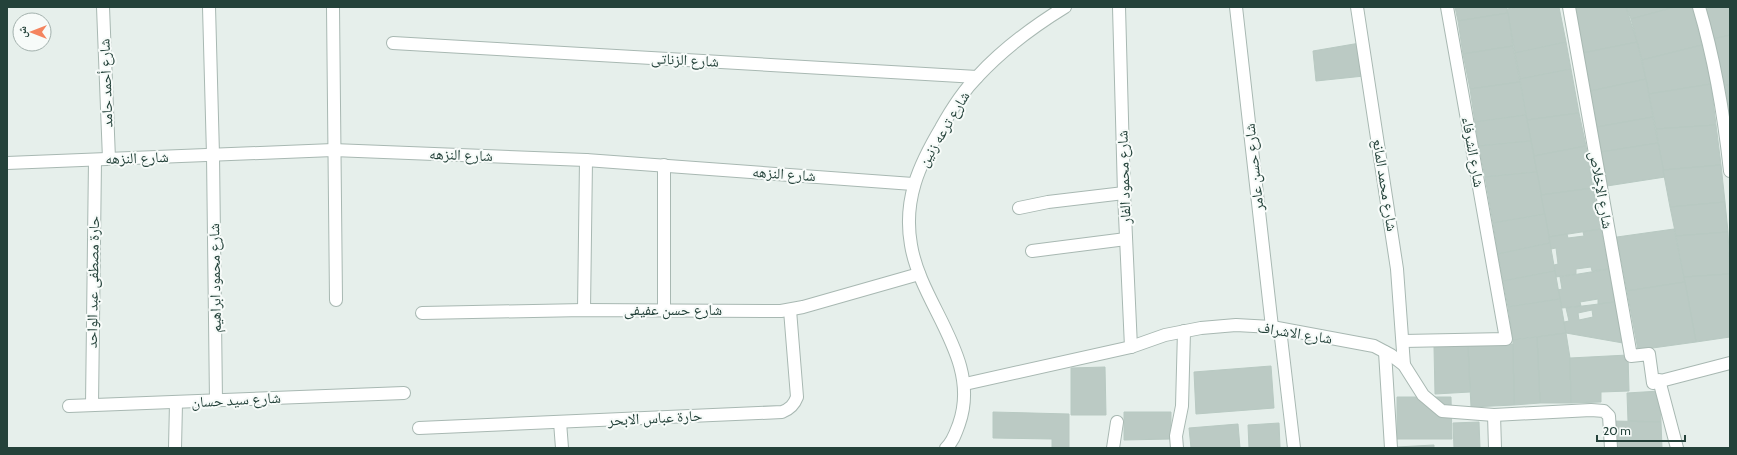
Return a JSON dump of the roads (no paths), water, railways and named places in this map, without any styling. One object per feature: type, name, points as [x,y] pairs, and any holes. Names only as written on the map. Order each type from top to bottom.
[{"type":"street","name":"شارع أحمد حامد","points":[[103,7],[109,159]]},
{"type":"street","name":"شارع محمود ابراهيم","points":[[209,7],[213,155],[216,401]]},
{"type":"street","points":[[333,7],[336,300]]},
{"type":"street","name":"شارع ترعه زنين","points":[[946,448],[956,432],[962,417],[965,401],[965,384],[962,368],[956,353],[919,274],[911,245],[909,214],[914,184],[921,164],[952,110],[977,77],[1010,46],[1066,7]]},
{"type":"street","name":"شارع محمود الفار","points":[[1118,7],[1131,347]]},
{"type":"street","name":"شارع حسن عامر","points":[[1236,7],[1276,328],[1294,448]]},
{"type":"street","name":"شارع محمد المانع","points":[[1357,7],[1398,269],[1404,365]]},
{"type":"street","name":"شارع الشرفاء","points":[[1403,341],[1506,339],[1500,297],[1447,7]]},
{"type":"street","name":"شارع الإخلاص","points":[[1568,7],[1631,356],[1648,354],[1653,383],[1659,380]]},
{"type":"street","points":[[1699,7],[1720,92],[1730,171]]},
{"type":"street","name":"شارع الزناتى","points":[[393,43],[977,77]]},
{"type":"street","name":"شارع النزهه","points":[[7,163],[334,150],[586,160],[914,184]]},
{"type":"street","name":"حارة مصطفى عبد الواحد","points":[[92,406],[95,160]]},
{"type":"street","points":[[584,310],[586,160]]},
{"type":"street","points":[[664,165],[664,310]]},
{"type":"street","points":[[1019,208],[1048,202],[1124,193]]},
{"type":"street","points":[[1032,251],[1126,239]]},
{"type":"street","name":"شارع حسن عفيفى","points":[[422,313],[584,310],[790,310],[919,274]]},
{"type":"street","name":"حارة عباس الابحر","points":[[419,428],[782,412],[789,409],[794,404],[797,397],[790,310]]},
{"type":"street","name":"شارع الاشراف","points":[[965,384],[1131,347],[1166,335],[1184,331],[1236,325],[1276,328],[1374,346],[1404,365],[1423,395],[1442,411],[1494,415],[1592,410],[1604,411],[1609,416],[1611,448]]},
{"type":"street","points":[[1177,448],[1176,436],[1182,406],[1184,331]]},
{"type":"street","points":[[1385,352],[1391,448]]},
{"type":"street","points":[[1677,448],[1659,380],[1730,363]]},
{"type":"street","name":"شارع سيد حسان","points":[[69,406],[404,393]]},
{"type":"street","points":[[175,448],[176,403]]},
{"type":"street","points":[[1494,415],[1495,448]]},
{"type":"street","points":[[560,422],[562,448]]},
{"type":"street","points":[[1113,448],[1117,422]]}]
